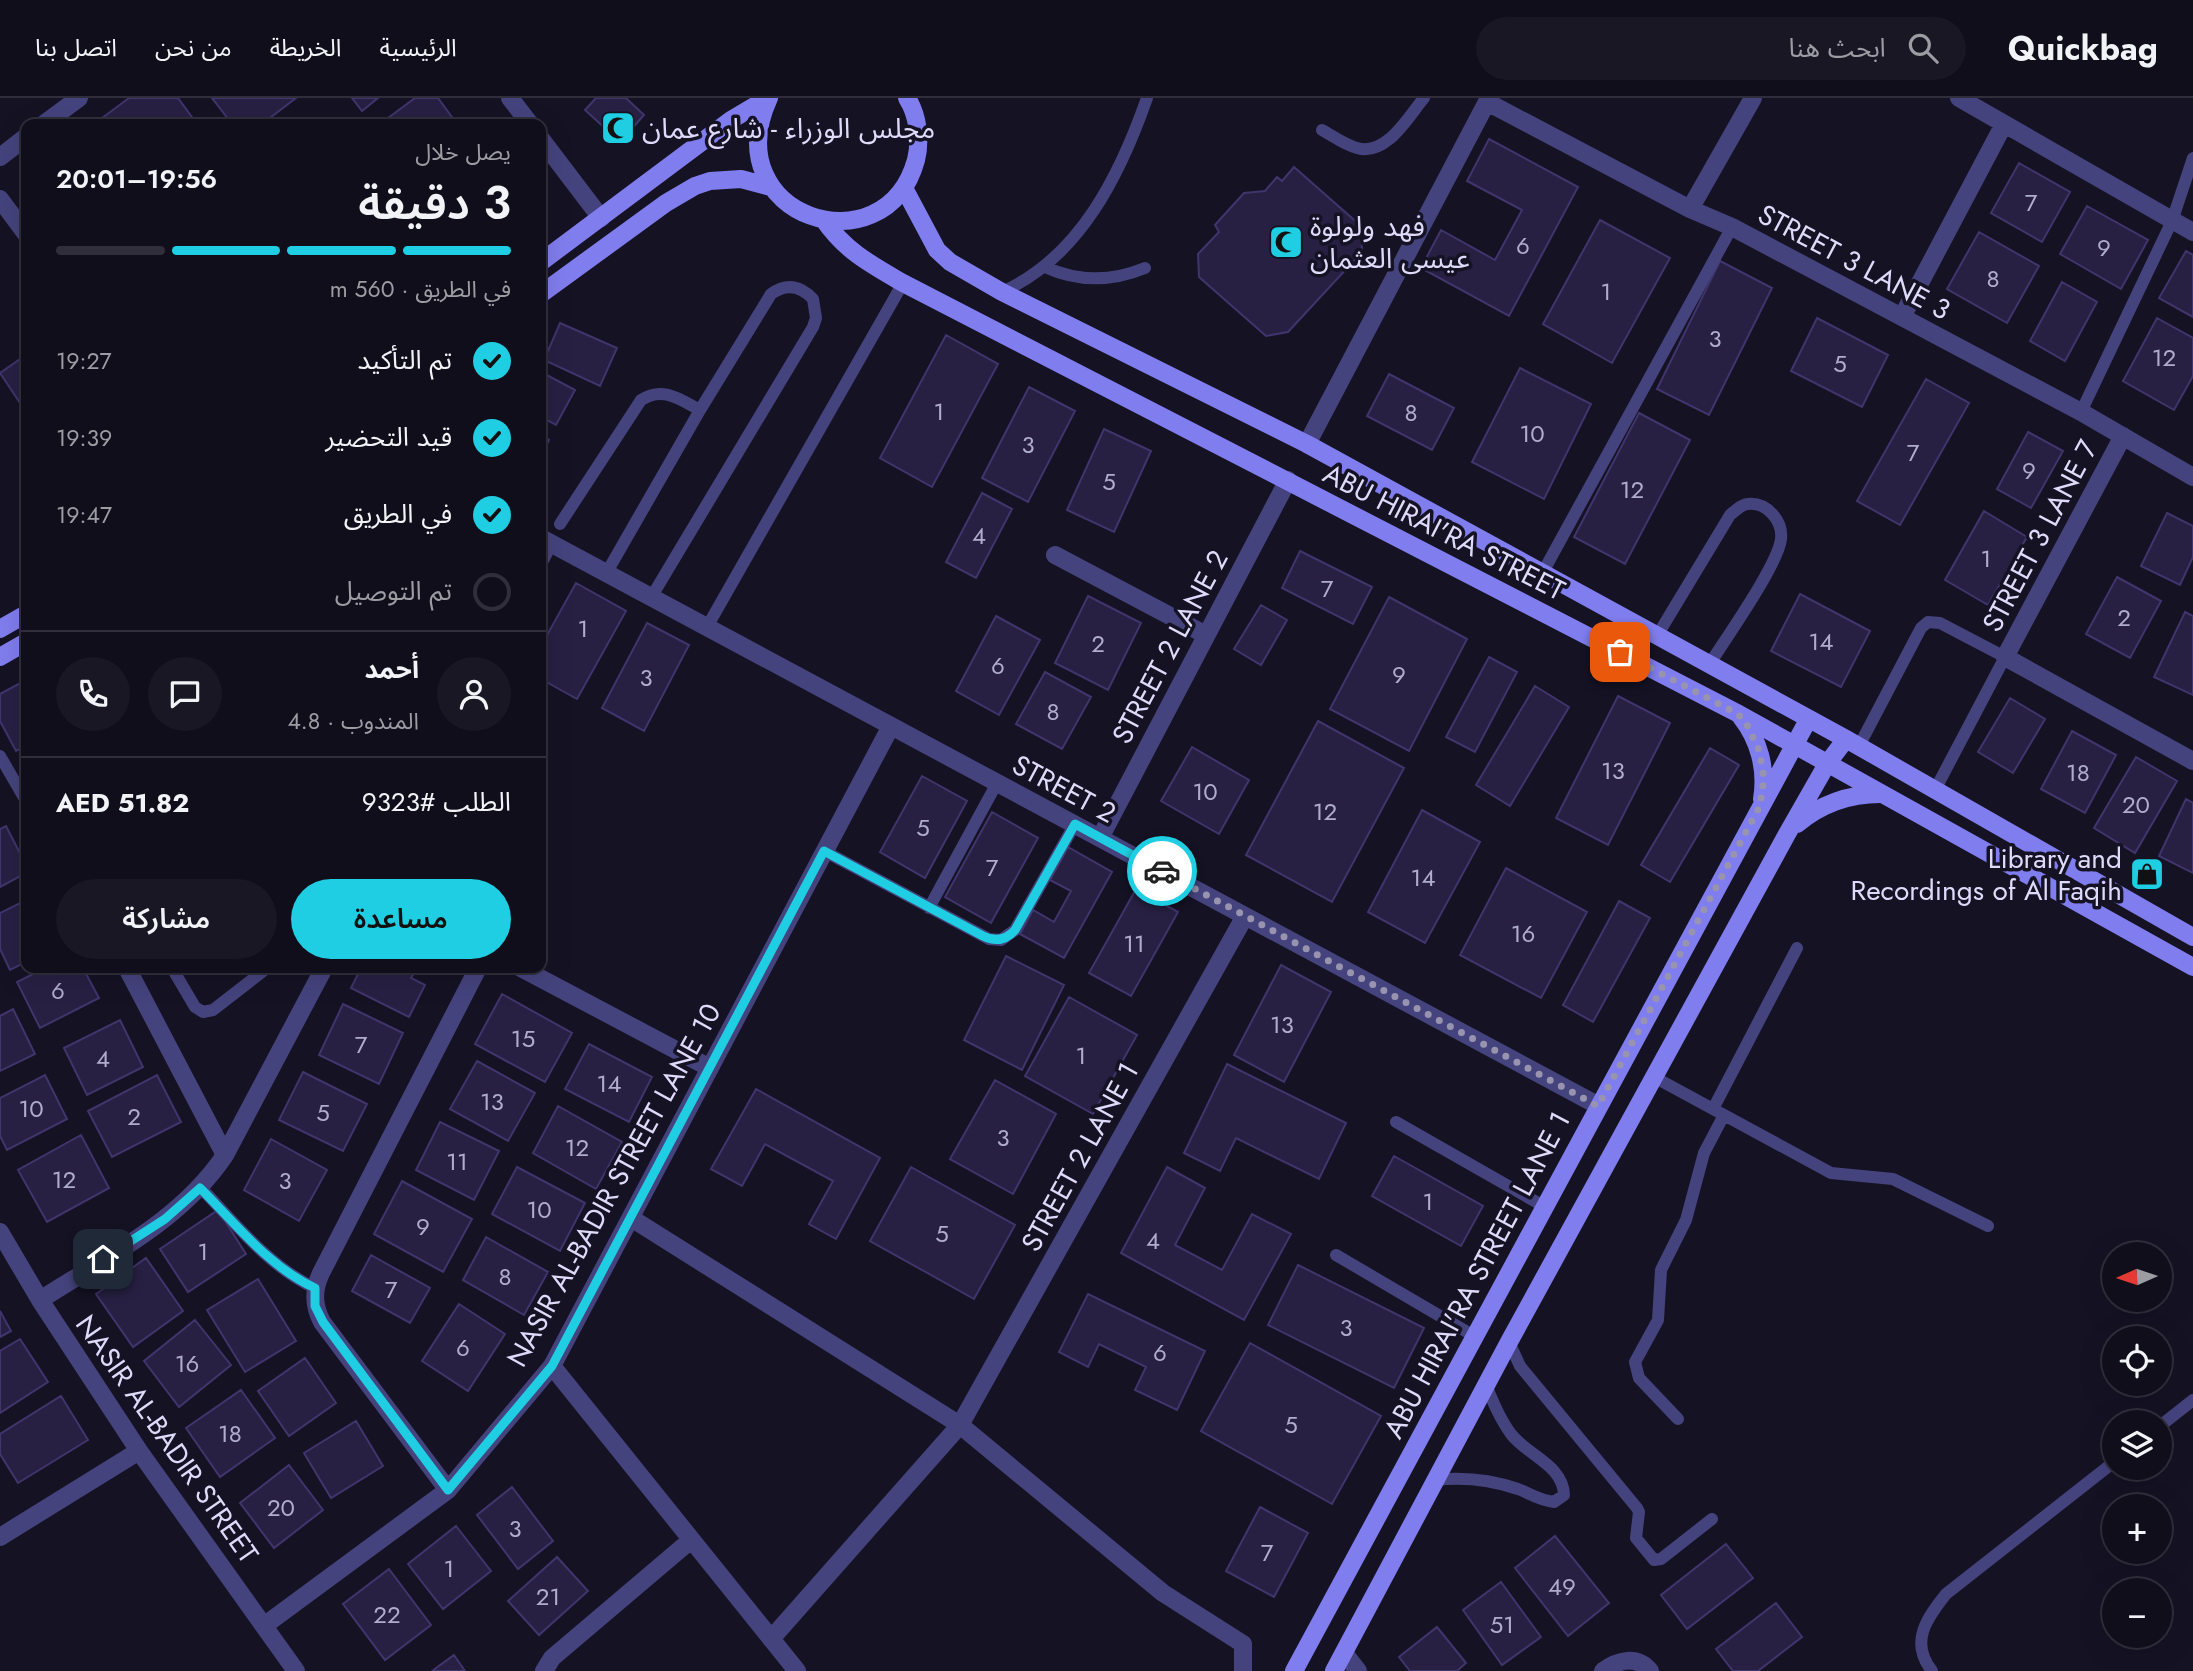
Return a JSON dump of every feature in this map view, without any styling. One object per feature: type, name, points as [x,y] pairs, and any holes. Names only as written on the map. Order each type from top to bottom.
[{"type":"street","points":[[51,119],[79,98]]},
{"type":"street","points":[[510,98],[526,119]]},
{"type":"street","points":[[768,98],[757,133],[762,170],[771,187],[794,209],[824,220],[842,221],[869,215],[891,201],[904,188],[912,172],[919,138],[909,100]]},
{"type":"street","points":[[546,258],[731,120],[768,98]]},
{"type":"street","points":[[1690,209],[1753,98]]},
{"type":"street","points":[[1963,99],[2193,232]]},
{"type":"street","points":[[1307,444],[1488,100]]},
{"type":"street","name":"STREET 3 LANE 3","points":[[1488,100],[1690,209],[1732,227],[2081,412],[2193,477]]},
{"type":"street","points":[[1902,317],[2004,124]]},
{"type":"street","points":[[0,157],[21,142]]},
{"type":"street","points":[[546,146],[601,218]]},
{"type":"street","points":[[546,290],[666,203],[695,186],[718,180],[741,179],[771,187]]},
{"type":"street","name":"ABU HIRAI'RA STREET","points":[[904,188],[937,250],[950,262],[1002,292],[1307,444],[1543,572],[1852,743],[2193,937]]},
{"type":"street","points":[[0,199],[21,227]]},
{"type":"street","name":"ABU HIRAI'RA STREET","points":[[824,220],[845,247],[903,283],[1738,714],[2193,967]]},
{"type":"street","name":"STREET 3 LANE 7","points":[[2123,436],[2005,657],[2193,761]]},
{"type":"street","name":"STREET 2 LANE 2","points":[[1100,838],[1288,480]]},
{"type":"street","name":"STREET 2","points":[[546,547],[607,572],[1598,1106]]},
{"type":"street","points":[[1055,555],[1206,635]]},
{"type":"street","points":[[0,629],[21,617]]},
{"type":"street","points":[[0,657],[21,645]]},
{"type":"street","points":[[1738,714],[1747,725],[1759,750],[1764,778],[1760,806]]},
{"type":"street","name":"ABU HIRAI'RA STREET LANE 1","points":[[1294,1671],[1808,720]]},
{"type":"street","name":"NASIR AL-BADIR STREET LANE 10","points":[[265,1625],[448,1490],[552,1366],[891,726]]},
{"type":"street","points":[[1334,1671],[1509,1342],[1787,835],[1827,764],[1852,743]]},
{"type":"street","points":[[1787,835],[1811,813],[1826,805],[1854,796],[1884,794]]},
{"type":"street","name":"STREET 2 LANE 1","points":[[771,1639],[960,1425],[1245,916]]},
{"type":"street","points":[[130,973],[225,1155]]},
{"type":"street","points":[[40,1300],[165,1219],[200,1188],[225,1155],[320,973]]},
{"type":"street","points":[[448,1490],[323,1322],[315,1306],[315,1288],[475,973]]},
{"type":"street","points":[[530,973],[710,1068]]},
{"type":"street","points":[[631,1218],[960,1425],[1163,1593],[1243,1644],[1243,1671]]},
{"type":"street","name":"NASIR AL-BADIR STREET","points":[[0,1232],[40,1300],[139,1451],[296,1671]]},
{"type":"street","points":[[552,1366],[797,1671]]},
{"type":"street","points":[[0,1537],[139,1451]]},
{"type":"street","points":[[544,1671],[552,1658],[691,1540]]},
{"type":"street","points":[[1344,1653],[1358,1671]]},
{"type":"street","points":[[1603,1671],[1614,1663],[1627,1660],[1644,1664],[1650,1671]]},
{"type":"lane","points":[[1002,292],[1045,267],[1075,235],[1114,178],[1147,98]]},
{"type":"lane","points":[[1322,130],[1352,147],[1367,150],[1375,148],[1388,141],[1424,98]]},
{"type":"lane","points":[[2081,412],[2172,221],[2193,158]]},
{"type":"lane","points":[[1543,572],[1732,227]]},
{"type":"lane","points":[[1045,267],[1069,276],[1094,279],[1120,276],[1145,268]]},
{"type":"lane","points":[[707,627],[903,283]]},
{"type":"lane","points":[[607,572],[700,410],[771,295],[788,286],[798,287],[813,299],[816,309],[813,327],[652,596]]},
{"type":"lane","points":[[560,524],[641,400],[654,394],[670,394],[700,410]]},
{"type":"lane","points":[[1657,636],[1730,515],[1748,504],[1775,515],[1781,527],[1779,552],[1709,665]]},
{"type":"lane","points":[[1852,743],[1921,628],[1928,622],[1940,623],[2005,657],[1935,790]]},
{"type":"lane","points":[[0,756],[21,792]]},
{"type":"lane","points":[[929,908],[997,783]]},
{"type":"lane","points":[[824,851],[989,939],[1006,938],[1015,930],[1075,824]]},
{"type":"lane","points":[[1678,1419],[1639,1378],[1635,1362],[1658,1320],[1661,1270],[1686,1220],[1704,1153],[1719,1112],[1797,948]]},
{"type":"lane","points":[[175,973],[195,1007],[203,1012],[213,1010],[261,973]]},
{"type":"lane","points":[[1654,1077],[1831,1173],[1893,1179],[1988,1226]]},
{"type":"lane","points":[[1396,1122],[1545,1207]]},
{"type":"lane","points":[[200,1188],[276,1264],[315,1288]]},
{"type":"lane","points":[[1336,1255],[1474,1336]]},
{"type":"lane","points":[[1509,1342],[1520,1366],[1637,1508],[1639,1512],[1636,1538],[1654,1560],[1661,1559],[1712,1519]]},
{"type":"lane","points":[[1436,1480],[1460,1478],[1495,1483],[1537,1499],[1554,1502],[1564,1495],[1564,1483],[1556,1473],[1513,1437],[1499,1415],[1486,1385]]},
{"type":"lane","points":[[2172,1417],[2193,1400]]},
{"type":"lane","points":[[1932,1671],[1927,1665],[1920,1640],[1926,1618],[1946,1594],[2102,1471]]},
{"type":"building","points":[[129,98],[178,98],[193,119],[101,119]]},
{"type":"building","points":[[212,98],[296,98],[269,119],[228,119]]},
{"type":"building","points":[[352,98],[378,98],[362,111]]},
{"type":"building","points":[[415,98],[438,98],[453,119],[387,119]]},
{"type":"building","name":"مجلس الوزراء - شارع عمان","points":[[596,98],[626,98],[644,115],[620,142],[585,110]]},
{"type":"building","points":[[1489,139],[1578,187],[1509,316],[1421,268],[1441,230],[1495,260],[1522,210],[1467,181]]},
{"type":"building","points":[[2019,163],[2070,192],[2042,242],[1991,213]]},
{"type":"building","name":"فهد ولولوة عيسى العثمان","points":[[1294,167],[1361,226],[1362,252],[1288,332],[1266,336],[1199,277],[1198,254],[1219,232],[1215,225],[1244,193],[1265,191],[1277,177],[1282,181]]},
{"type":"building","points":[[2087,206],[2148,240],[2121,289],[2060,254]]},
{"type":"building","points":[[1600,220],[1670,258],[1612,363],[1543,324]]},
{"type":"building","points":[[1979,232],[2039,266],[2007,323],[1947,289]]},
{"type":"building","points":[[2186,251],[2193,255],[2193,317],[2159,298]]},
{"type":"building","points":[[1720,261],[1772,288],[1709,415],[1657,389]]},
{"type":"building","points":[[2062,282],[2097,302],[2065,361],[2030,341]]},
{"type":"building","points":[[1817,318],[1888,355],[1862,407],[1791,371]]},
{"type":"building","points":[[2157,318],[2193,338],[2193,376],[2174,410],[2123,381]]},
{"type":"building","points":[[560,323],[617,348],[600,386],[546,361]]},
{"type":"building","points":[[946,335],[998,364],[932,487],[880,458]]},
{"type":"building","points":[[21,358],[21,404],[0,373]]},
{"type":"building","points":[[1520,368],[1591,404],[1544,499],[1472,462]]},
{"type":"building","points":[[1389,374],[1454,408],[1432,450],[1367,416]]},
{"type":"building","points":[[546,375],[575,390],[556,425],[546,420]]},
{"type":"building","points":[[1926,379],[1969,403],[1900,525],[1857,501]]},
{"type":"building","points":[[1029,387],[1075,411],[1028,502],[982,478]]},
{"type":"building","points":[[1639,413],[1690,440],[1625,564],[1574,537]]},
{"type":"building","points":[[1104,429],[1151,451],[1114,532],[1067,510]]},
{"type":"building","points":[[2028,432],[2063,451],[2031,508],[1997,489]]},
{"type":"building","points":[[982,493],[1012,509],[976,578],[946,562]]},
{"type":"building","points":[[1984,511],[2027,537],[1988,605],[1945,580]]},
{"type":"building","points":[[2167,513],[2193,526],[2193,557],[2180,585],[2141,566]]},
{"type":"building","points":[[1300,551],[1372,587],[1353,624],[1282,588]]},
{"type":"building","points":[[2117,577],[2161,601],[2130,658],[2086,634]]},
{"type":"building","points":[[576,583],[626,611],[577,699],[546,682],[546,637]]},
{"type":"building","points":[[1800,594],[1870,631],[1841,687],[1771,651]]},
{"type":"building","points":[[1088,596],[1141,623],[1108,690],[1055,663]]},
{"type":"building","points":[[1389,597],[1467,639],[1409,751],[1330,709]]},
{"type":"building","points":[[1261,605],[1287,620],[1261,665],[1234,649]]},
{"type":"building","points":[[2185,612],[2193,616],[2193,695],[2154,677]]},
{"type":"building","points":[[996,616],[1040,640],[999,715],[956,691]]},
{"type":"building","points":[[647,623],[689,645],[644,731],[602,708]]},
{"type":"building","points":[[1489,657],[1517,672],[1475,752],[1446,737]]},
{"type":"building","points":[[1045,672],[1091,697],[1062,749],[1016,724]]},
{"type":"building","points":[[21,683],[21,748],[16,751],[0,721],[0,694]]},
{"type":"building","points":[[1535,686],[1569,707],[1510,806],[1476,785]]},
{"type":"building","points":[[1618,696],[1670,723],[1608,845],[1556,818]]},
{"type":"building","points":[[2010,698],[2045,719],[2013,773],[1978,752]]},
{"type":"building","points":[[1318,721],[1404,768],[1332,902],[1246,855]]},
{"type":"building","points":[[2072,731],[2116,755],[2085,813],[2041,789]]},
{"type":"building","points":[[1192,747],[1249,780],[1219,834],[1161,801]]},
{"type":"building","points":[[1710,748],[1739,765],[1670,882],[1641,865]]},
{"type":"building","points":[[2136,757],[2177,781],[2135,853],[2094,828]]},
{"type":"building","points":[[922,776],[967,801],[925,878],[880,852]]},
{"type":"building","points":[[2186,799],[2193,803],[2193,873],[2159,856]]},
{"type":"building","points":[[1422,810],[1480,842],[1425,943],[1368,912]]},
{"type":"building","points":[[992,812],[1038,838],[991,923],[945,897]]},
{"type":"building","points":[[6,826],[21,855],[21,876],[0,887],[0,829]]},
{"type":"building","points":[[1068,847],[1112,872],[1064,958],[1020,934],[1033,910],[1054,922],[1071,891],[1050,880]]},
{"type":"building","points":[[1506,868],[1587,912],[1541,998],[1460,955]]},
{"type":"building","points":[[1136,889],[1178,912],[1131,996],[1089,973]]},
{"type":"building","points":[[1619,901],[1650,918],[1593,1022],[1563,1005]]},
{"type":"building","points":[[21,902],[21,964],[10,970],[0,949],[0,913]]},
{"type":"building","points":[[1006,956],[1064,985],[1022,1070],[964,1040]]},
{"type":"building","points":[[1281,965],[1331,992],[1284,1082],[1234,1055]]},
{"type":"building","points":[[35,973],[86,973],[99,998],[40,1028],[17,982]]},
{"type":"building","points":[[358,973],[414,973],[411,978],[425,985],[409,1017],[351,988]]},
{"type":"building","points":[[502,994],[572,1033],[545,1082],[475,1044]]},
{"type":"building","points":[[1069,997],[1137,1035],[1093,1114],[1025,1076]]},
{"type":"building","points":[[343,1004],[403,1033],[379,1084],[319,1055]]},
{"type":"building","points":[[13,1009],[35,1054],[0,1071],[0,1016]]},
{"type":"building","points":[[120,1020],[143,1067],[87,1095],[64,1048]]},
{"type":"building","points":[[589,1044],[652,1077],[629,1122],[565,1089]]},
{"type":"building","points":[[477,1061],[535,1093],[508,1141],[450,1109]]},
{"type":"building","points":[[1227,1064],[1346,1123],[1319,1179],[1236,1138],[1220,1171],[1184,1153]]},
{"type":"building","points":[[303,1072],[367,1104],[343,1151],[279,1120]]},
{"type":"building","points":[[45,1075],[67,1119],[7,1150],[0,1136],[0,1098]]},
{"type":"building","points":[[157,1075],[181,1122],[112,1157],[88,1111]]},
{"type":"building","points":[[995,1080],[1056,1114],[1013,1194],[950,1159]]},
{"type":"building","points":[[756,1089],[880,1158],[836,1239],[809,1224],[833,1181],[765,1144],[742,1186],[711,1169]]},
{"type":"building","points":[[558,1106],[622,1142],[596,1189],[533,1153]]},
{"type":"building","points":[[440,1122],[499,1151],[474,1200],[416,1170]]},
{"type":"building","points":[[81,1135],[109,1188],[47,1222],[18,1170]]},
{"type":"building","points":[[271,1139],[327,1170],[299,1221],[244,1190]]},
{"type":"building","points":[[1394,1156],[1483,1206],[1461,1246],[1372,1196]]},
{"type":"building","points":[[517,1167],[585,1203],[560,1251],[492,1214]]},
{"type":"building","points":[[911,1167],[1015,1225],[974,1299],[870,1241]]},
{"type":"building","points":[[1167,1167],[1205,1188],[1175,1245],[1222,1270],[1252,1214],[1291,1234],[1244,1320],[1121,1253]]},
{"type":"building","points":[[402,1181],[472,1219],[443,1272],[374,1234]]},
{"type":"building","points":[[218,1210],[246,1254],[188,1292],[160,1249]]},
{"type":"building","points":[[486,1237],[548,1272],[524,1315],[463,1280]]},
{"type":"building","points":[[371,1255],[430,1288],[410,1323],[352,1291]]},
{"type":"building","points":[[146,1258],[183,1311],[133,1347],[96,1294]]},
{"type":"building","points":[[1298,1265],[1424,1328],[1394,1388],[1268,1325]]},
{"type":"building","points":[[258,1279],[296,1341],[245,1372],[207,1310]]},
{"type":"building","points":[[1088,1294],[1205,1351],[1177,1410],[1135,1390],[1146,1367],[1099,1344],[1088,1367],[1059,1352]]},
{"type":"building","points":[[459,1304],[505,1334],[468,1391],[422,1361]]},
{"type":"building","points":[[0,1311],[11,1331],[0,1337]]},
{"type":"building","points":[[195,1320],[231,1365],[179,1407],[144,1361]]},
{"type":"building","points":[[20,1339],[48,1382],[0,1413],[0,1351]]},
{"type":"building","points":[[1250,1343],[1381,1416],[1332,1504],[1201,1431]]},
{"type":"building","points":[[305,1358],[336,1403],[289,1436],[258,1391]]},
{"type":"building","points":[[241,1390],[275,1438],[220,1477],[186,1428]]},
{"type":"building","points":[[61,1396],[88,1440],[18,1483],[0,1454],[0,1434]]},
{"type":"building","points":[[356,1421],[383,1466],[331,1498],[304,1453]]},
{"type":"building","points":[[289,1465],[323,1510],[274,1548],[240,1503]]},
{"type":"building","points":[[512,1487],[553,1541],[518,1569],[477,1515]]},
{"type":"building","points":[[1260,1507],[1308,1533],[1274,1597],[1226,1571]]},
{"type":"building","points":[[456,1526],[491,1571],[443,1609],[408,1564]]},
{"type":"building","points":[[1555,1536],[1609,1603],[1568,1636],[1515,1568]]},
{"type":"building","points":[[1726,1544],[1753,1578],[1687,1629],[1661,1595]]},
{"type":"building","points":[[557,1557],[588,1591],[539,1635],[508,1601]]},
{"type":"building","points":[[389,1569],[431,1625],[385,1660],[343,1604]]},
{"type":"building","points":[[1501,1582],[1541,1637],[1502,1665],[1463,1610]]},
{"type":"building","points":[[1776,1603],[1802,1637],[1758,1671],[1733,1671],[1716,1649]]},
{"type":"building","points":[[1437,1627],[1466,1663],[1457,1671],[1410,1671],[1399,1657]]},
{"type":"building","points":[[454,1655],[465,1671],[432,1671]]},
{"type":"way so far","points":[[1162,871],[1598,1106],[1760,806],[1764,778],[1754,737],[1738,714],[1620,652]]},
{"type":"place","name":"مجلس الوزراء - شارع عمان","points":[[618,128]]},
{"type":"place","name":"فهد ولولوة عيسى العثمان","points":[[1286,242]]},
{"type":"place","name":"Library and Recordings of Al Faqih","points":[[2147,874]]},
{"type":"route","points":[[103,1259],[165,1219],[200,1188],[276,1264],[301,1282],[315,1288],[315,1306],[323,1322],[448,1490],[552,1366],[824,851],[995,940],[1006,938],[1015,930],[1075,824],[1162,871]]}]
